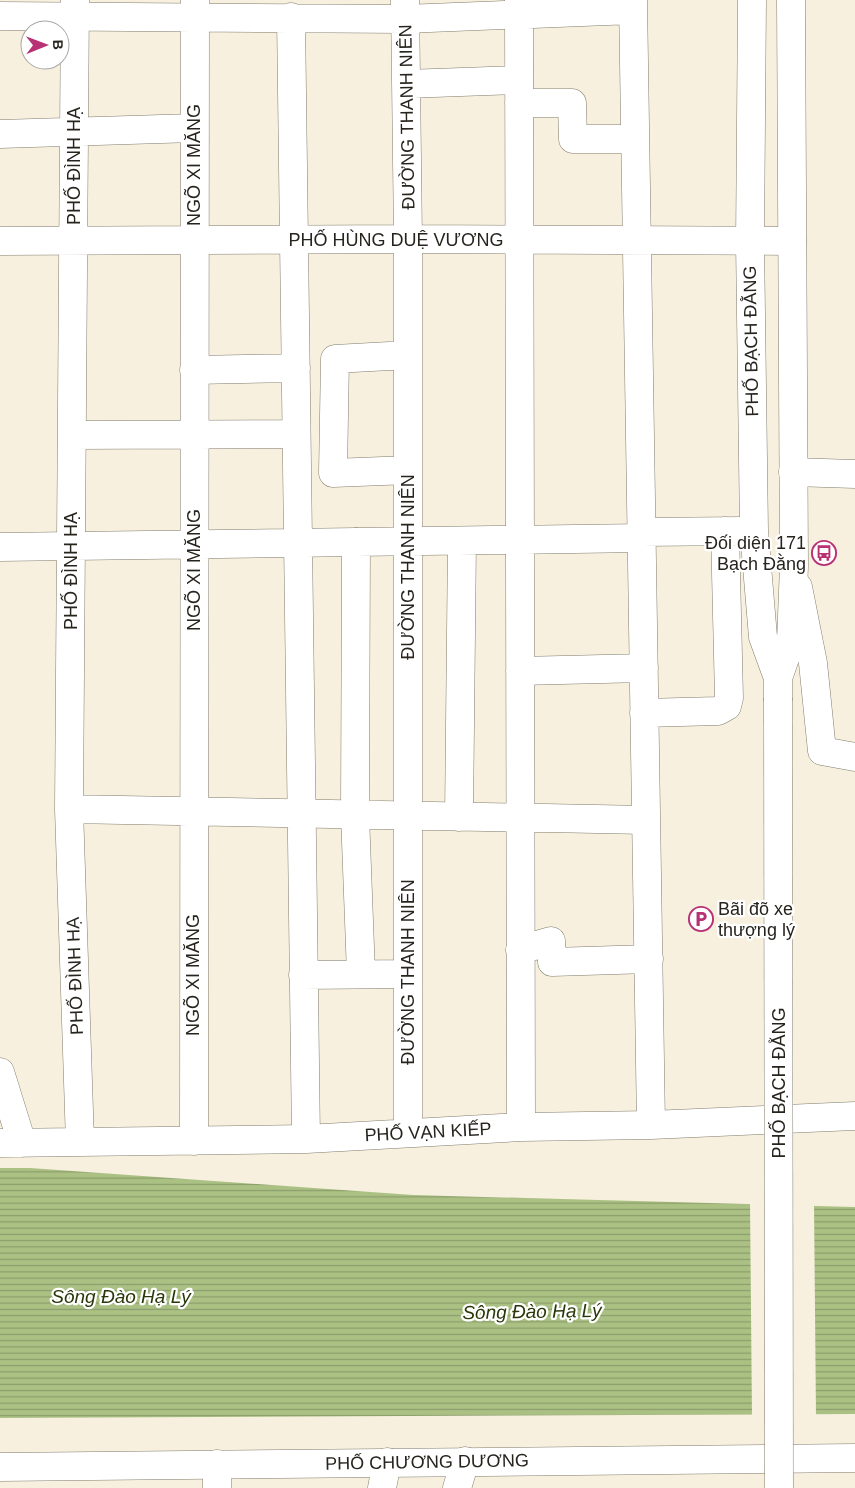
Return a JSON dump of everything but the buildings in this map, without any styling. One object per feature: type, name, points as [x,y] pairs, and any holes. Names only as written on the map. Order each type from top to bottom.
[{"type":"street","name":"PHỐ BẠCH ĐẰNG","points":[[752,0],[750,242],[754,531],[763,637],[778,688]]},
{"type":"street","name":"PHỐ BẠCH ĐẰNG","points":[[779,1488],[778,688],[791,641],[794,566],[791,0]]},
{"type":"street","points":[[0,16],[75,8],[194,8],[292,17],[405,10],[633,5],[651,1125]]},
{"type":"street","points":[[519,7],[520,1127]]},
{"type":"street","name":"PHỐ ĐÌNH HẠ","points":[[75,8],[69,809],[80,1142]]},
{"type":"street","name":"NGÕ XI MĂNG","points":[[194,8],[194,1141]]},
{"type":"street","name":"ĐƯỜNG THANH NIÊN","points":[[405,10],[408,239],[408,1133]]},
{"type":"street","points":[[292,17],[306,1139]]},
{"type":"street","points":[[406,84],[519,91],[572,103],[573,139],[635,139]]},
{"type":"street","points":[[0,134],[194,128]]},
{"type":"street","name":"PHỐ HÙNG DUỆ VƯƠNG","points":[[0,241],[408,239],[637,242],[792,241]]},
{"type":"street","points":[[408,354],[335,359],[333,473],[408,470]]},
{"type":"street","points":[[194,370],[296,368]]},
{"type":"street","points":[[72,435],[296,434]]},
{"type":"street","points":[[794,472],[855,474]]},
{"type":"street","points":[[644,713],[718,711],[727,706],[729,698],[725,531]]},
{"type":"street","points":[[0,547],[520,540],[754,531]]},
{"type":"street","points":[[459,817],[462,541]]},
{"type":"street","points":[[356,542],[355,815],[361,974]]},
{"type":"street","points":[[794,566],[813,663],[822,751],[855,757]]},
{"type":"street","points":[[520,671],[644,668]]},
{"type":"street","points":[[69,809],[646,820]]},
{"type":"street","points":[[520,950],[551,941],[552,962],[649,959]]},
{"type":"street","points":[[303,975],[408,974]]},
{"type":"street","points":[[0,1072],[11,1143]]},
{"type":"street","name":"PHỐ VẠN KIẾP","points":[[11,1143],[306,1139],[520,1127],[651,1125],[855,1116]]},
{"type":"street","name":"PHỐ CHƯƠNG DƯƠNG","points":[[0,1466],[217,1476],[385,1475],[465,1461],[855,1458]]},
{"type":"street","points":[[458,1488],[465,1461]]},
{"type":"water","name":"Sông Đào Hạ Lý","points":[[0,1168],[30,1168],[413,1195],[855,1207],[855,1414],[0,1418]]},
{"type":"pier","points":[[750,1202],[814,1204],[816,1416],[752,1417]]},
{"type":"place","name":"Đối diện 171 Bạch Đằng","points":[[824,553]]},
{"type":"place","name":"Bãi đõ xe thượng lý","points":[[701,919]]}]
